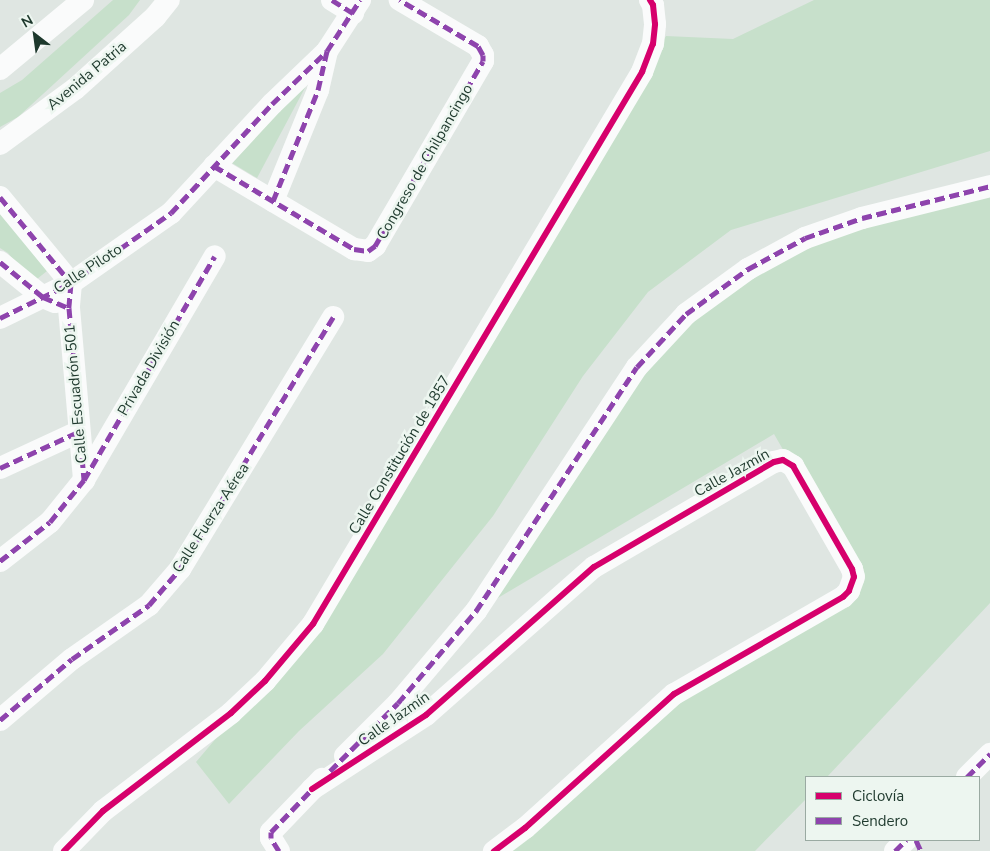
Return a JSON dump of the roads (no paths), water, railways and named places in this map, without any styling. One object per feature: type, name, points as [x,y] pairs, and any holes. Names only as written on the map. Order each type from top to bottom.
[{"type":"street","points":[[0,69],[83,0]]},
{"type":"street","name":"Avenida Patria","points":[[0,144],[75,89],[155,17],[168,0]]},
{"type":"street","points":[[272,201],[318,90],[327,51],[357,6],[332,0]]},
{"type":"street","name":"Congreso de Chilpancingo","points":[[214,166],[354,249],[368,251],[380,239],[483,61],[483,55],[478,46],[400,0]]},
{"type":"street","name":"Calle Constitución de 1857","points":[[66,850],[103,811],[231,713],[265,681],[313,624],[642,72],[653,44],[655,24],[653,6],[650,0]]},
{"type":"street","name":"Calle Piloto","points":[[0,318],[71,283],[171,213],[272,104],[327,51]]},
{"type":"street","name":"Calle Jazmín","points":[[279,851],[271,838],[271,832],[398,704],[476,612],[637,367],[686,314],[748,269],[805,238],[862,218],[990,186]]},
{"type":"street","points":[[0,197],[71,283]]},
{"type":"street","name":"Privada División","points":[[0,561],[50,522],[84,480],[215,256]]},
{"type":"street","name":"Calle Escuadrón 501","points":[[0,262],[43,297],[69,308]]},
{"type":"street","name":"Calle Escuadrón 501","points":[[71,283],[69,308],[78,432],[84,480]]},
{"type":"street","name":"Calle Fuerza Aérea","points":[[0,720],[72,660],[149,605],[180,569],[333,318]]},
{"type":"street","points":[[0,468],[78,432]]},
{"type":"street","name":"Calle Jazmín","points":[[312,789],[426,715],[594,567],[774,462],[783,460],[793,466],[852,569],[854,577],[849,591],[843,597],[674,694],[525,828],[494,851]]},
{"type":"street","points":[[968,776],[990,754]]},
{"type":"street","points":[[895,851],[905,841]]}]
